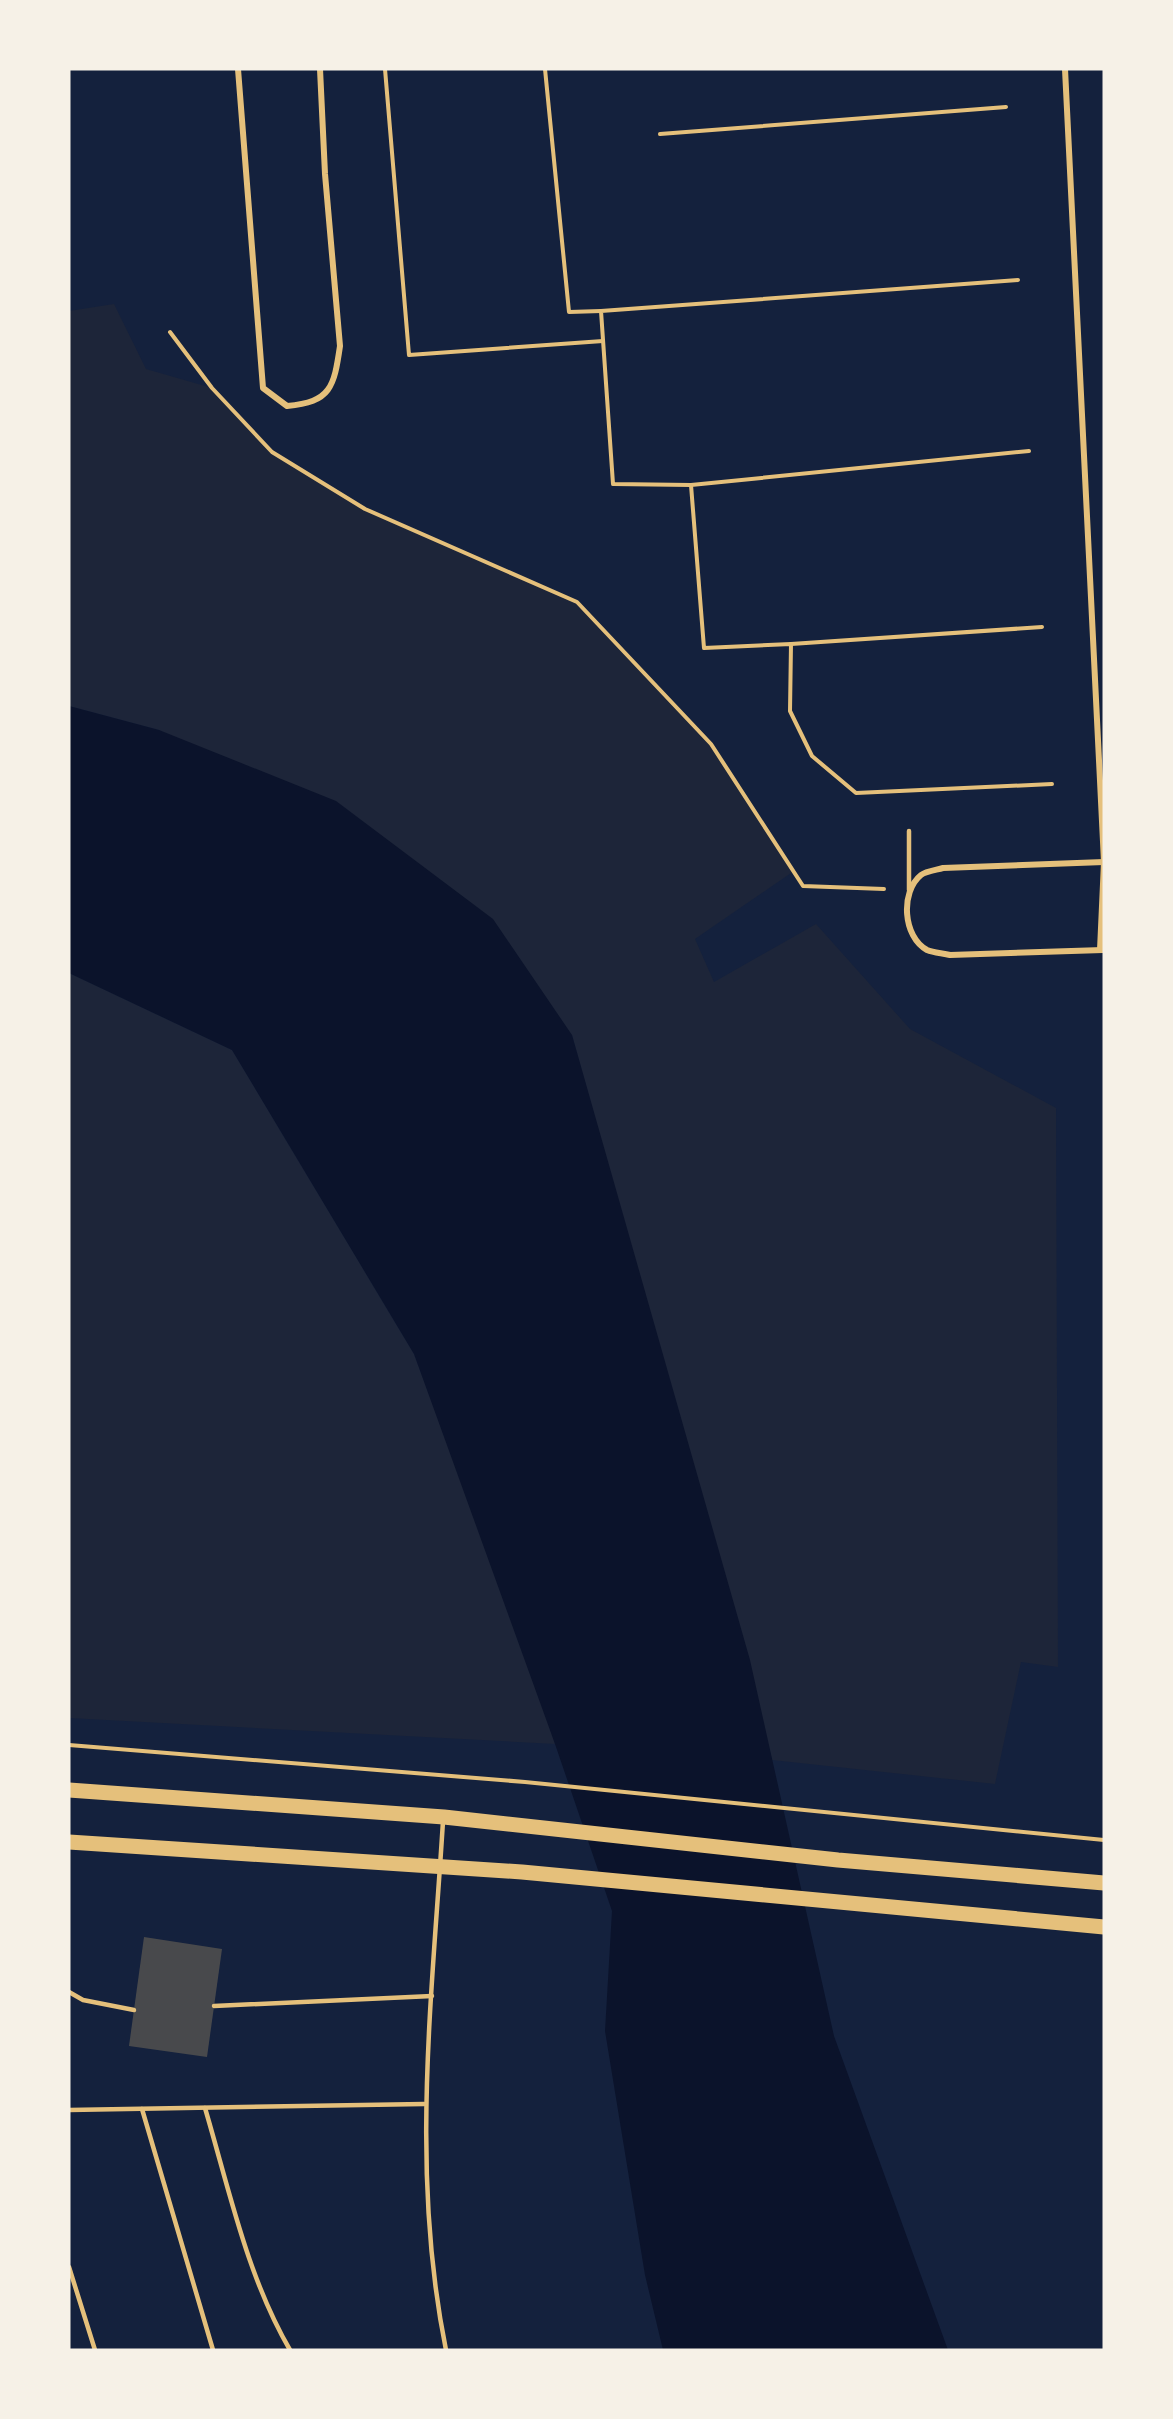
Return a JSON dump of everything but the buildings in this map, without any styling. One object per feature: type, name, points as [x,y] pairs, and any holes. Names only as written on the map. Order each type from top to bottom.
[{"type":"main road","points":[[69,1790],[444,1817],[838,1860],[1104,1883]]},
{"type":"main road","points":[[69,1842],[522,1872],[1104,1927]]},
{"type":"street","points":[[238,69],[263,388],[287,406],[311,404],[327,392],[336,372],[340,346],[324,174],[320,69]]},
{"type":"street","points":[[1065,69],[1104,862],[1102,950],[950,955],[927,949],[914,937],[907,914],[909,890],[922,874],[943,868],[1104,862]]},
{"type":"lane","points":[[909,831],[909,890]]},
{"type":"lane","points":[[444,1817],[424,2104],[427,2214],[438,2311],[446,2350]]},
{"type":"lane","points":[[69,1992],[83,2000],[134,2010]]},
{"type":"lane","points":[[214,2006],[432,1996]]},
{"type":"lane","points":[[69,2110],[424,2104]]},
{"type":"lane","points":[[205,2108],[253,2270],[273,2320],[290,2350]]},
{"type":"lane","points":[[142,2109],[213,2350]]},
{"type":"lane","points":[[69,2267],[95,2350]]},
{"type":"path","points":[[385,69],[409,355],[603,341]]},
{"type":"path","points":[[545,69],[569,312],[1018,280]]},
{"type":"path","points":[[660,134],[1006,107]]},
{"type":"path","points":[[601,311],[613,484],[691,485],[1029,451]]},
{"type":"path","points":[[170,332],[212,388],[272,452],[365,509],[577,602],[711,744],[803,886],[909,890]]},
{"type":"path","points":[[691,485],[704,648],[1042,627]]},
{"type":"path","points":[[791,644],[790,711],[812,756],[856,793],[1052,784]]},
{"type":"path","points":[[69,1745],[525,1782],[1104,1840]]},
{"type":"shaded area","points":[[114,304],[146,369],[212,388],[272,452],[365,509],[577,602],[711,744],[794,871],[695,939],[714,982],[816,924],[910,1029],[1056,1108],[1058,1667],[1021,1662],[995,1784],[772,1760],[572,1035],[159,730],[69,706],[69,311]]},
{"type":"shaded area","points":[[69,706],[159,730],[336,801],[493,919],[572,1035],[750,1660],[834,2036],[948,2350],[663,2350],[645,2275],[605,2031],[612,1911],[555,1744],[414,1354],[232,1050],[69,973]]},
{"type":"shaded area","points":[[69,973],[232,1050],[414,1354],[535,1677],[555,1744],[69,1718]]}]
